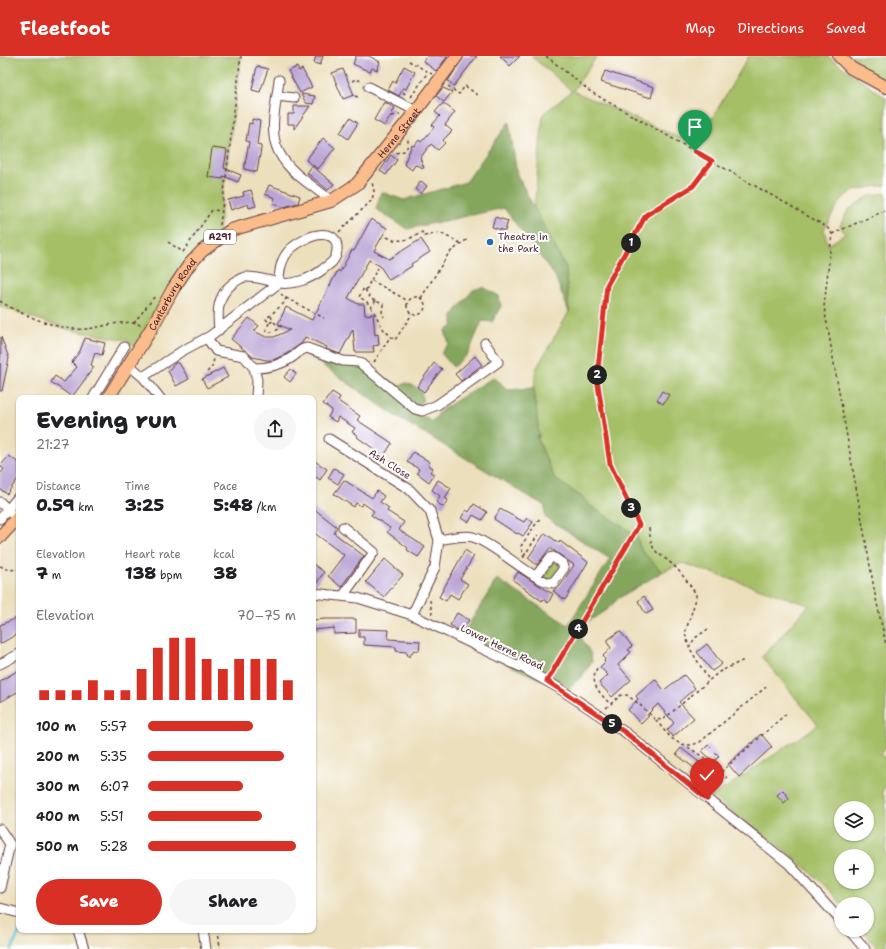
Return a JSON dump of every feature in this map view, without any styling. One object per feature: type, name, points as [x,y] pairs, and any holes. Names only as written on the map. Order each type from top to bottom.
[{"type":"main road","name":"Herne Street","points":[[331,201],[357,184],[416,111],[457,56]]},
{"type":"main road","points":[[840,56],[852,68],[884,86]]},
{"type":"main road","name":"Canterbury Road","points":[[110,395],[189,265],[216,240],[231,230],[252,222],[314,207],[331,201]]},
{"type":"main road","points":[[0,537],[16,520]]},
{"type":"street","points":[[279,80],[273,137],[276,150],[283,160],[296,173],[313,185],[331,201]]},
{"type":"street","points":[[366,84],[416,111]]},
{"type":"street","points":[[277,96],[294,98]]},
{"type":"street","points":[[219,330],[218,318],[220,299],[226,290],[236,281],[244,277],[253,277],[279,283],[286,284],[299,282],[318,273],[332,261],[337,252],[337,243],[334,238],[327,234],[316,235],[300,242],[286,255],[279,274],[279,283]]},
{"type":"street","points":[[143,377],[182,351],[219,330],[279,283]]},
{"type":"street","points":[[207,338],[212,347],[222,353],[244,356],[254,368],[257,380],[256,395]]},
{"type":"street","points":[[254,368],[270,368],[285,362],[302,348],[307,348],[343,361],[360,362],[415,409],[422,411],[437,405],[498,362],[485,343]]},
{"type":"street","points":[[95,395],[113,359],[124,347]]},
{"type":"street","points":[[128,365],[143,377],[158,395]]},
{"type":"street","name":"Ash Close","points":[[329,439],[409,489],[430,511],[439,540],[435,567],[412,615]]},
{"type":"street","points":[[0,519],[16,500]]},
{"type":"street","points":[[0,502],[16,516]]},
{"type":"street","points":[[343,527],[374,552],[343,596]]},
{"type":"street","points":[[439,540],[471,536],[485,542],[536,576]]},
{"type":"street","name":"Lower Herne Road","points":[[316,593],[358,598],[412,615],[547,681],[626,733],[789,864],[834,913]]},
{"type":"street","points":[[0,664],[16,656]]},
{"type":"street","points":[[0,829],[10,844],[0,888]]},
{"type":"street","points":[[0,908],[16,912]]},
{"type":"street","points":[[79,933],[84,949]]},
{"type":"street","points":[[203,933],[206,949]]},
{"type":"street","points":[[855,937],[866,949]]},
{"type":"path","points":[[216,240],[220,230],[241,56]]},
{"type":"path","points":[[546,56],[591,92],[827,227],[832,234],[824,307],[875,594],[886,645]]},
{"type":"path","points":[[409,61],[440,80],[459,94],[465,86],[478,95]]},
{"type":"path","points":[[352,81],[356,79],[366,84]]},
{"type":"path","points":[[547,681],[639,525],[610,464],[597,378],[607,285],[646,215],[693,186],[712,161]]},
{"type":"path","points":[[334,238],[372,200],[374,191],[367,172]]},
{"type":"path","points":[[168,242],[183,252],[212,210],[222,211]]},
{"type":"path","points":[[832,234],[886,210]]},
{"type":"path","points":[[387,237],[396,241],[410,239],[422,232],[424,236],[440,233],[462,244]]},
{"type":"path","points":[[421,298],[449,253],[469,238]]},
{"type":"path","points":[[366,291],[378,268]]},
{"type":"path","points":[[371,280],[408,301]]},
{"type":"path","points":[[279,283],[279,291],[282,296],[324,318]]},
{"type":"path","points":[[384,317],[382,311],[383,304],[371,299],[364,288],[359,297],[366,301],[390,337],[395,340],[412,314]]},
{"type":"path","points":[[134,323],[155,296]]},
{"type":"path","points":[[413,297],[421,298],[425,303],[425,309],[418,315],[412,314],[407,310],[408,301],[413,297]]},
{"type":"path","points":[[271,316],[273,318],[272,321],[281,327],[275,331],[269,332],[266,330],[268,323],[266,319],[271,316],[286,298]]},
{"type":"path","points":[[0,301],[26,315],[70,328],[83,330],[122,322],[144,326]]},
{"type":"path","points":[[371,307],[376,301]]},
{"type":"path","points":[[268,323],[272,321]]},
{"type":"path","points":[[370,369],[390,337]]},
{"type":"path","points":[[207,372],[213,363],[212,347]]},
{"type":"path","points":[[521,546],[540,518]]},
{"type":"path","points":[[649,528],[651,541],[658,555],[672,564],[696,594],[696,599],[685,633],[689,647],[709,680]]},
{"type":"path","points":[[524,556],[538,535]]},
{"type":"path","points":[[0,566],[10,570],[16,569]]},
{"type":"path","points":[[430,598],[433,615]]},
{"type":"path","points":[[689,647],[695,638],[708,629]]},
{"type":"path","points":[[656,720],[664,719],[719,672],[744,660]]},
{"type":"path","points":[[598,668],[594,677],[594,684],[610,704]]},
{"type":"path","points":[[686,746],[692,746],[700,742],[766,687]]},
{"type":"path","points":[[600,716],[610,704],[621,695],[627,695],[656,720],[669,737],[686,746],[727,778]]},
{"type":"path","points":[[721,772],[788,712]]},
{"type":"path","points":[[218,933],[220,949]]},
{"type":"green space","points":[[0,56],[241,56],[221,208],[220,228],[213,241],[202,251],[138,349],[127,340],[69,330],[0,306]]},
{"type":"green space","points":[[531,56],[597,56],[573,91],[696,145],[749,56],[827,56],[886,98],[886,185],[860,189],[846,195],[824,229],[828,245],[845,234],[840,226],[848,210],[869,196],[886,193],[886,746],[880,755],[886,758],[886,785],[882,792],[886,800],[886,949],[878,949],[869,937],[874,937],[874,897],[835,897],[796,860],[712,797],[818,725],[762,657],[809,605],[682,563],[662,572],[641,550],[636,535],[592,507],[583,498],[555,479],[536,435],[539,437],[534,388],[536,369],[569,312],[566,268],[534,209],[543,114],[572,91]]},
{"type":"green space","points":[[839,56],[886,56],[886,87]]},
{"type":"green space","points":[[509,122],[517,175],[566,268],[569,312],[555,276],[504,208],[407,229],[376,209],[381,192],[404,200],[466,182]]},
{"type":"green space","points":[[483,287],[499,296],[501,306],[492,322],[482,321],[468,354],[453,367],[441,353],[449,343],[445,331],[453,326],[453,315],[473,290]]},
{"type":"green space","points":[[302,351],[339,359],[366,367],[400,386],[406,383],[412,385],[422,394],[422,403],[417,413],[433,422],[440,411],[494,377],[508,390],[534,388],[539,438],[536,436],[555,479],[583,498],[592,507],[636,535],[641,550],[662,572],[619,598],[606,610],[583,625],[578,632],[591,654],[592,661],[583,675],[566,691],[458,642],[497,579],[568,625],[610,559],[545,517],[545,506],[397,417]]},
{"type":"green space","points":[[546,561],[563,564],[553,583],[536,576]]},
{"type":"building","points":[[316,56],[323,56],[320,65],[314,63]]},
{"type":"building","points":[[356,56],[369,56],[380,62],[377,70],[372,68],[370,72],[353,64]]},
{"type":"building","points":[[427,56],[448,56],[436,71],[423,61]]},
{"type":"building","points":[[464,56],[477,56],[454,86],[448,81]]},
{"type":"building","points":[[500,56],[520,56],[510,66]]},
{"type":"building","points":[[257,66],[268,69],[260,92],[252,90]]},
{"type":"building","points":[[404,66],[415,72],[406,89],[403,88],[399,96],[388,90],[393,81],[395,83]]},
{"type":"building","points":[[297,67],[299,71],[302,69],[312,87],[300,93],[288,71]]},
{"type":"building","points":[[343,69],[354,95],[343,99],[332,73]]},
{"type":"building","points":[[605,71],[654,87],[651,98],[601,82]]},
{"type":"building","points":[[443,88],[452,92],[444,102],[436,96]]},
{"type":"building","points":[[301,94],[315,96],[313,104],[306,103]]},
{"type":"building","points":[[384,102],[395,108],[385,126],[374,120]]},
{"type":"building","points":[[443,103],[455,112],[445,125],[452,131],[443,140],[445,143],[438,150],[431,144],[420,158],[424,168],[415,165],[412,170],[404,164],[412,145],[414,146],[419,140],[421,142],[434,127],[432,125],[440,116],[435,112]]},
{"type":"building","points":[[294,106],[310,106],[294,129],[294,124],[288,124],[288,114],[294,114]]},
{"type":"building","points":[[350,118],[358,123],[348,139],[340,133]]},
{"type":"building","points":[[252,119],[260,121],[257,145],[261,146],[261,149],[257,172],[244,169],[249,142],[246,141],[249,123],[252,124]]},
{"type":"building","points":[[323,138],[335,148],[318,169],[306,160]]},
{"type":"building","points":[[212,148],[227,150],[224,168],[241,175],[238,182],[223,176],[223,179],[208,177]]},
{"type":"building","points":[[391,155],[397,160],[386,175],[380,171]]},
{"type":"building","points":[[312,166],[334,184],[328,190],[307,173]]},
{"type":"building","points":[[421,181],[427,186],[421,194],[415,189]]},
{"type":"building","points":[[269,185],[300,196],[298,203],[284,207],[273,203],[275,198],[265,194]]},
{"type":"building","points":[[251,190],[256,206],[249,208],[248,204],[231,210],[228,200],[244,196],[243,192]]},
{"type":"building","points":[[495,217],[508,221],[505,231],[492,227]]},
{"type":"building","points":[[371,219],[387,228],[374,251],[389,259],[421,239],[430,252],[411,264],[412,266],[389,280],[380,266],[369,260],[348,298],[358,304],[364,304],[365,315],[373,314],[375,335],[378,334],[379,345],[373,346],[374,352],[355,352],[353,329],[340,354],[326,349],[327,347],[305,337],[302,343],[286,354],[273,360],[253,357],[231,339],[249,318],[259,326],[254,331],[266,337],[274,337],[290,330],[278,324],[286,307],[312,320],[338,270],[340,272],[352,250],[354,251]]},
{"type":"building","points":[[1,337],[9,358],[2,391],[0,391]]},
{"type":"building","points":[[85,338],[105,343],[102,355],[95,353],[91,365],[94,367],[73,395],[69,395],[51,382],[55,376],[64,382],[77,367],[72,362],[80,351]]},
{"type":"building","points":[[475,356],[482,365],[461,381],[455,374]]},
{"type":"building","points":[[175,363],[179,363],[189,379],[176,386],[168,371]]},
{"type":"building","points":[[434,363],[442,369],[424,392],[417,387]]},
{"type":"building","points":[[223,368],[228,377],[207,388],[202,379]]},
{"type":"building","points":[[291,369],[296,374],[290,382],[284,377]]},
{"type":"building","points":[[662,391],[669,395],[663,404],[657,400]]},
{"type":"building","points":[[332,392],[340,397],[338,401],[360,416],[357,420],[392,443],[384,456],[357,437],[358,436],[352,432],[355,428],[338,417],[336,422],[328,417],[332,410],[323,404]]},
{"type":"building","points":[[413,452],[430,462],[428,465],[433,468],[430,472],[434,474],[429,482],[417,473],[419,469],[407,462]]},
{"type":"building","points":[[9,456],[16,461],[16,481],[7,494],[0,489],[0,474],[4,469],[0,466]]},
{"type":"building","points":[[316,462],[327,469],[320,480],[316,477]]},
{"type":"building","points":[[334,468],[344,474],[338,484],[328,478]]},
{"type":"building","points":[[344,480],[372,498],[377,491],[384,496],[380,502],[389,508],[387,511],[404,522],[399,530],[425,547],[418,557],[407,550],[408,548],[387,532],[390,528],[371,515],[374,511],[363,503],[361,506],[356,503],[354,507],[334,494]]},
{"type":"building","points":[[438,480],[451,488],[445,498],[448,500],[443,507],[436,502],[440,496],[432,490]]},
{"type":"building","points":[[474,504],[487,512],[482,520],[473,515],[469,522],[461,518],[466,510],[469,512]]},
{"type":"building","points":[[500,509],[524,522],[527,518],[533,522],[523,536],[518,533],[517,534],[494,519]]},
{"type":"building","points":[[316,510],[337,527],[334,533],[364,556],[341,587],[328,576],[344,555],[316,534]]},
{"type":"building","points":[[545,533],[559,543],[560,541],[588,562],[565,600],[553,591],[560,586],[574,565],[550,548],[537,565],[528,558]]},
{"type":"building","points":[[465,550],[474,556],[460,579],[468,584],[458,599],[450,594],[446,601],[439,597]]},
{"type":"building","points":[[385,559],[403,575],[384,597],[366,582]]},
{"type":"building","points":[[316,566],[324,572],[316,584]]},
{"type":"building","points":[[518,572],[553,594],[548,603],[543,599],[542,601],[513,580]]},
{"type":"building","points":[[644,596],[653,610],[646,614],[638,601]]},
{"type":"building","points":[[457,613],[469,620],[461,632],[450,625]]},
{"type":"building","points":[[16,618],[16,635],[0,644],[0,625]]},
{"type":"building","points":[[356,619],[356,633],[334,634],[334,628],[316,630],[316,620]]},
{"type":"building","points":[[359,629],[389,630],[388,639],[420,641],[419,651],[414,650],[409,657],[406,652],[396,651],[396,647],[364,645],[364,637],[359,637]]},
{"type":"building","points":[[620,631],[632,646],[628,650],[631,652],[618,665],[631,680],[612,697],[599,683],[608,675],[600,667],[605,662],[603,656],[611,648],[606,641]]},
{"type":"building","points":[[707,644],[722,664],[712,671],[697,652]]},
{"type":"building","points":[[16,672],[16,693],[0,702],[0,681]]},
{"type":"building","points":[[684,675],[695,688],[679,702],[694,718],[673,737],[667,730],[674,723],[658,704],[647,715],[649,716],[641,724],[628,710],[638,699],[636,696],[655,679],[664,690]]},
{"type":"building","points":[[761,734],[772,747],[739,777],[728,764]]},
{"type":"building","points":[[708,745],[719,756],[714,762],[702,751]]},
{"type":"building","points":[[681,748],[699,762],[694,768],[676,754]]},
{"type":"building","points":[[783,790],[789,798],[784,803],[777,795]]},
{"type":"waterway","points":[[12,949],[19,933]]},
{"type":"place","name":"Theatre in the Park","points":[[490,242]]},
{"type":"route","points":[[695,151],[712,161],[693,186],[646,215],[607,285],[597,378],[610,464],[639,525],[547,681],[626,733],[707,799]]}]
